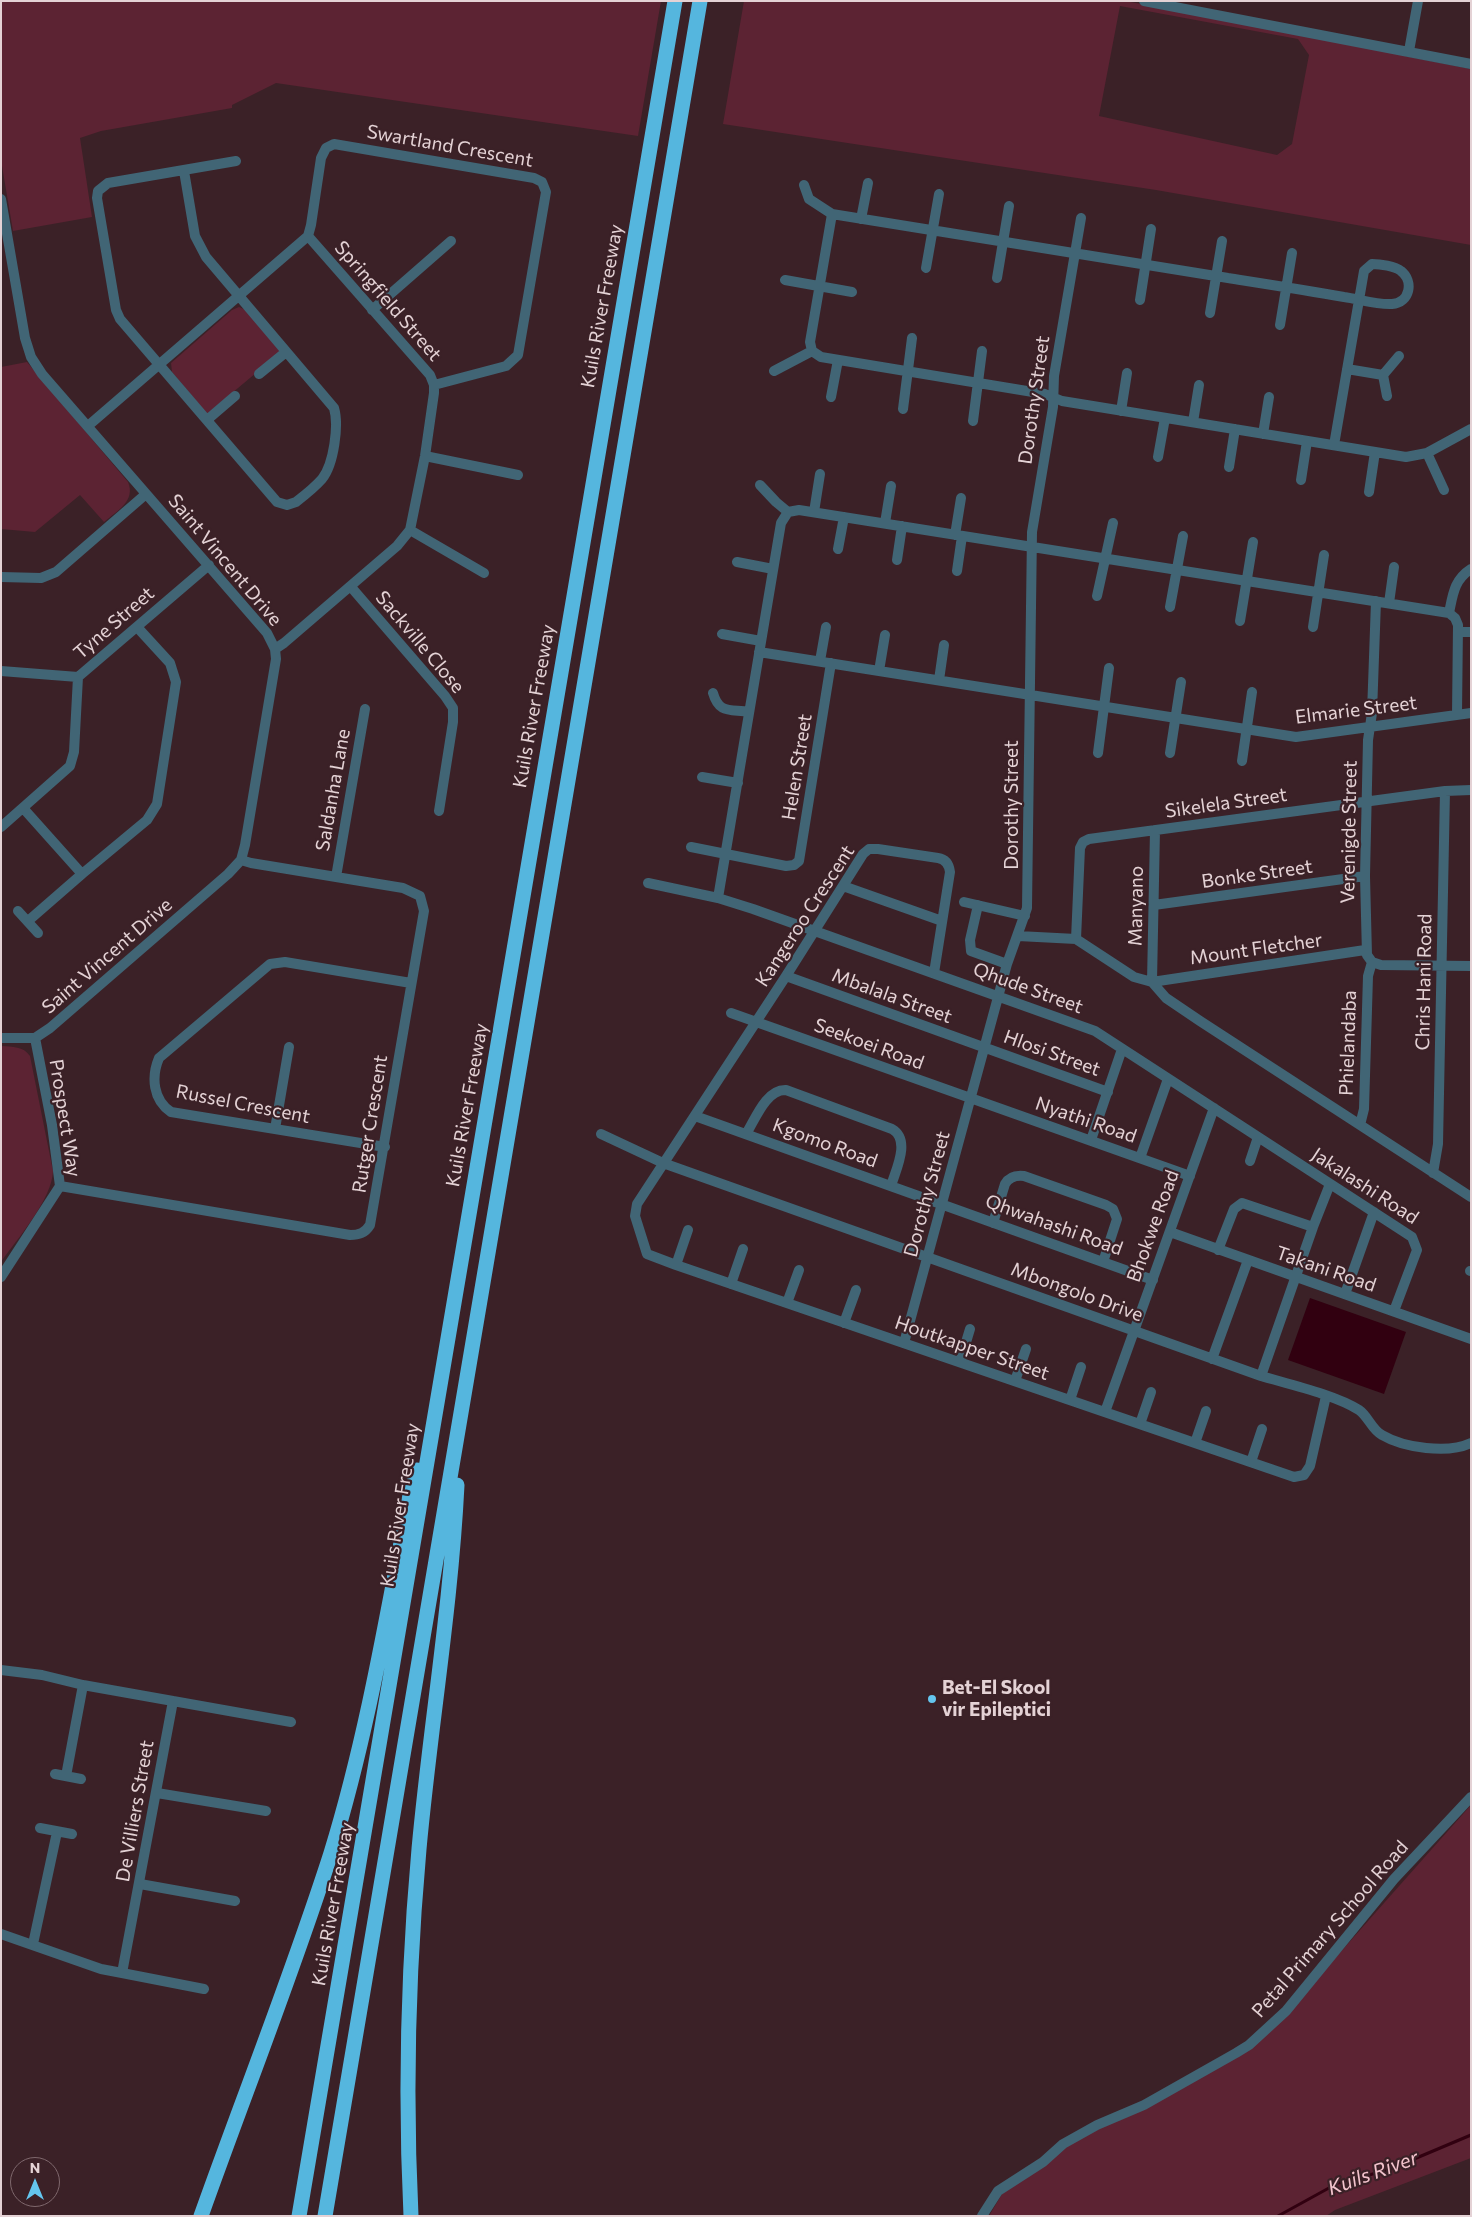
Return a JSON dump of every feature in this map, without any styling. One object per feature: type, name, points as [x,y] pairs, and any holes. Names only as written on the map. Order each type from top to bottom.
[{"type":"highway","name":"Kuils River Freeway","points":[[299,2216],[675,1]]},
{"type":"highway","points":[[325,2216],[700,1]]},
{"type":"highway","points":[[201,2216],[331,1852],[359,1752],[410,1495],[416,1472],[432,1434]]},
{"type":"highway","points":[[411,2216],[408,2143],[410,1983],[419,1850],[456,1511],[456,1441]]},
{"type":"street","points":[[1144,1],[1471,64]]},
{"type":"street","points":[[1409,51],[1418,1]]},
{"type":"street","name":"Swartland Crescent","points":[[308,236],[321,158],[329,145],[340,144],[534,178],[542,182],[546,192],[518,355],[506,366],[434,385]]},
{"type":"street","points":[[184,171],[195,236],[206,258],[331,402],[334,408],[337,422],[328,470],[296,502],[287,505],[277,502],[120,319],[116,310],[97,198],[98,191],[108,183],[236,161]]},
{"type":"street","points":[[862,219],[868,183]]},
{"type":"street","points":[[804,185],[809,199],[832,214],[1075,254],[1286,287],[1358,299],[1388,304],[1398,303],[1407,296],[1408,281],[1405,274],[1397,268],[1375,264],[1370,265],[1364,271],[1358,299],[1334,445]]},
{"type":"street","points":[[926,268],[939,194]]},
{"type":"street","name":"Saint Vincent Drive","points":[[1,1038],[35,1038],[50,1028],[161,933],[228,874],[241,860],[250,822],[274,676],[275,649],[267,633],[146,494],[89,425],[42,374],[31,358],[25,338],[2,202]]},
{"type":"street","points":[[997,278],[1009,206]]},
{"type":"street","points":[[832,214],[810,342],[812,351],[821,358],[1045,394],[1062,402],[1406,457],[1427,453],[1471,429]]},
{"type":"street","name":"Dorothy Street","points":[[904,1343],[1007,964],[1025,916],[1028,895],[1032,532],[1053,398],[1054,376],[1081,218]]},
{"type":"street","points":[[1140,300],[1151,229]]},
{"type":"street","name":"Springfield Street","points":[[89,425],[308,236],[430,375],[434,385],[425,456],[410,530],[397,546],[351,587],[275,649]]},
{"type":"street","points":[[372,310],[452,241]]},
{"type":"street","points":[[1210,313],[1222,241]]},
{"type":"street","points":[[1280,325],[1292,253]]},
{"type":"street","points":[[785,280],[852,292]]},
{"type":"street","points":[[903,409],[912,338]]},
{"type":"street","points":[[774,370],[812,351]]},
{"type":"street","points":[[973,420],[982,351]]},
{"type":"street","points":[[259,374],[286,352]]},
{"type":"street","points":[[1387,396],[1384,375],[1400,356]]},
{"type":"street","points":[[831,397],[838,360]]},
{"type":"street","points":[[1347,369],[1384,375]]},
{"type":"street","points":[[1121,411],[1127,373]]},
{"type":"street","points":[[1193,422],[1199,385]]},
{"type":"street","points":[[207,420],[235,396]]},
{"type":"street","points":[[1263,434],[1269,398]]},
{"type":"street","points":[[1158,457],[1165,418]]},
{"type":"street","points":[[1229,467],[1235,429]]},
{"type":"street","points":[[1301,480],[1307,441]]},
{"type":"street","points":[[1369,492],[1375,452]]},
{"type":"street","points":[[1427,453],[1444,490]]},
{"type":"street","points":[[425,456],[518,475]]},
{"type":"street","points":[[814,512],[820,474]]},
{"type":"street","points":[[760,485],[788,512]]},
{"type":"street","points":[[885,523],[891,486]]},
{"type":"street","points":[[1,577],[41,578],[56,572],[146,494]]},
{"type":"street","points":[[957,571],[961,498]]},
{"type":"street","points":[[718,898],[782,519],[788,512],[796,509],[1449,613],[1457,621],[1458,632],[1458,714]]},
{"type":"street","points":[[838,549],[844,517]]},
{"type":"street","points":[[1097,596],[1113,523]]},
{"type":"street","points":[[898,560],[902,526]]},
{"type":"street","points":[[410,530],[484,573]]},
{"type":"street","points":[[1170,607],[1183,536]]},
{"type":"street","points":[[1240,621],[1253,542]]},
{"type":"street","points":[[1313,627],[1324,555]]},
{"type":"street","points":[[737,562],[773,569]]},
{"type":"street","name":"Tyne Street","points":[[1,671],[78,677],[209,565]]},
{"type":"street","points":[[1389,603],[1394,567]]},
{"type":"street","points":[[1449,613],[1455,585],[1462,575],[1471,569]]},
{"type":"street","name":"Sackville Close","points":[[351,587],[416,662],[452,708],[453,722],[439,811]]},
{"type":"street","name":"Verenigde Street","points":[[1372,962],[1366,950],[1365,876],[1376,601]]},
{"type":"street","points":[[28,922],[147,820],[157,804],[176,682],[170,664],[137,627]]},
{"type":"street","points":[[826,627],[826,662]]},
{"type":"street","points":[[1458,632],[1471,632]]},
{"type":"street","points":[[722,634],[761,641]]},
{"type":"street","points":[[879,671],[885,635]]},
{"type":"street","points":[[939,680],[944,644]]},
{"type":"street","name":"Elmarie Street","points":[[760,652],[1302,737],[1471,712]]},
{"type":"street","name":"Helen Street","points":[[726,854],[786,866],[797,863],[802,855],[826,662]]},
{"type":"street","points":[[1098,753],[1109,668]]},
{"type":"street","points":[[1,827],[65,772],[72,761],[78,677]]},
{"type":"street","points":[[1170,753],[1181,682]]},
{"type":"street","points":[[1242,761],[1252,692]]},
{"type":"street","points":[[713,693],[716,704],[720,707],[749,712]]},
{"type":"street","name":"Saldanha Lane","points":[[336,877],[365,709]]},
{"type":"street","points":[[702,777],[738,783]]},
{"type":"street","name":"Sikelela Street","points":[[1076,939],[1080,851],[1083,842],[1089,839],[1445,791],[1471,790]]},
{"type":"street","name":"Chris Hani Road","points":[[1433,1172],[1438,1144],[1445,791]]},
{"type":"street","points":[[23,808],[82,874]]},
{"type":"street","name":"Manyano","points":[[1152,982],[1155,830]]},
{"type":"street","points":[[691,847],[726,854]]},
{"type":"street","name":"Kangeroo Crescent","points":[[664,1163],[863,854],[869,849],[941,858],[947,862],[950,872],[934,973]]},
{"type":"street","name":"Rutger Crescent","points":[[60,1186],[350,1235],[359,1235],[366,1231],[370,1225],[385,1147],[424,911],[420,896],[403,888],[241,860]]},
{"type":"street","name":"Bonke Street","points":[[1154,905],[1365,876]]},
{"type":"street","name":"Qhude Street","points":[[648,884],[718,898],[1086,1028],[1214,1108]]},
{"type":"street","points":[[843,886],[942,921]]},
{"type":"street","points":[[964,902],[1025,916]]},
{"type":"street","points":[[978,905],[970,940],[972,951],[1007,964]]},
{"type":"street","points":[[18,910],[38,934]]},
{"type":"street","points":[[1018,936],[1076,939],[1134,977],[1152,982],[1166,998],[1471,1197]]},
{"type":"street","name":"Mount Fletcher","points":[[1152,982],[1366,950]]},
{"type":"street","name":"Russel Crescent","points":[[385,1147],[171,1112],[160,1102],[156,1094],[154,1077],[160,1058],[270,964],[285,962],[411,983]]},
{"type":"street","points":[[1372,962],[1381,965],[1471,966]]},
{"type":"street","name":"Phielandaba","points":[[1360,1125],[1364,1109],[1368,976],[1372,962]]},
{"type":"street","name":"Mbalala Street","points":[[786,976],[985,1048]]},
{"type":"street","name":"Seekoei Road","points":[[731,1013],[970,1098]]},
{"type":"street","name":"Prospect Way","points":[[1,1277],[60,1186],[52,1125],[35,1038]]},
{"type":"street","points":[[275,1129],[289,1047]]},
{"type":"street","name":"Hlosi Street","points":[[985,1048],[1108,1092]]},
{"type":"street","points":[[1091,1140],[1122,1049]]},
{"type":"street","points":[[1140,1158],[1168,1079]]},
{"type":"street","points":[[746,1134],[770,1096],[777,1091],[786,1090],[892,1129],[898,1133],[902,1140],[902,1147],[891,1186]]},
{"type":"street","name":"Nyathi Road","points":[[970,1098],[1190,1176]]},
{"type":"street","name":"Jakalashi Road","points":[[1214,1108],[1412,1237],[1417,1247],[1394,1311]]},
{"type":"street","name":"Bhokwe Road","points":[[1105,1412],[1214,1108]]},
{"type":"street","name":"Kgomo Road","points":[[695,1116],[943,1204]]},
{"type":"street","name":"Mbongolo Drive","points":[[601,1134],[664,1163],[1261,1376],[1326,1396],[1359,1410],[1380,1435],[1419,1448],[1460,1448],[1471,1443]]},
{"type":"street","points":[[1250,1161],[1258,1137]]},
{"type":"street","name":"Houtkapper Street","points":[[664,1163],[637,1204],[635,1216],[647,1254],[676,1265],[1294,1477],[1301,1476],[1307,1472],[1310,1466],[1326,1396]]},
{"type":"street","points":[[994,1222],[1005,1184],[1009,1179],[1016,1176],[1024,1176],[1106,1205],[1113,1209],[1117,1219],[1103,1262]]},
{"type":"street","points":[[1261,1376],[1330,1184]]},
{"type":"street","points":[[1218,1250],[1234,1209],[1242,1203],[1313,1227]]},
{"type":"street","name":"Qhwahashi Road","points":[[943,1204],[1153,1280]]},
{"type":"street","points":[[1345,1294],[1374,1212]]},
{"type":"street","points":[[676,1265],[688,1230]]},
{"type":"street","name":"Takani Road","points":[[1170,1232],[1471,1339]]},
{"type":"street","points":[[731,1284],[743,1249]]},
{"type":"street","points":[[1212,1358],[1248,1260]]},
{"type":"street","points":[[787,1303],[799,1270]]},
{"type":"street","points":[[844,1323],[856,1290]]},
{"type":"street","points":[[960,1362],[970,1329]]},
{"type":"street","points":[[1015,1381],[1026,1349]]},
{"type":"street","points":[[1070,1400],[1081,1368]]},
{"type":"street","points":[[1140,1424],[1151,1392]]},
{"type":"street","points":[[1195,1443],[1206,1411]]},
{"type":"street","points":[[1251,1462],[1262,1429]]},
{"type":"street","points":[[1,1670],[42,1675],[83,1685],[291,1722]]},
{"type":"street","points":[[66,1776],[83,1685]]},
{"type":"street","name":"De Villiers Street","points":[[122,1973],[173,1701]]},
{"type":"street","points":[[55,1774],[81,1779]]},
{"type":"street","points":[[157,1792],[266,1811]]},
{"type":"street","name":"Petal Primary School Road","points":[[982,2216],[998,2191],[1043,2162],[1063,2144],[1097,2125],[1173,2090],[1185,2081],[1243,2049],[1267,2029],[1286,2011],[1324,1962],[1406,1865],[1437,1835],[1471,1797]]},
{"type":"street","points":[[40,1828],[72,1834]]},
{"type":"street","points":[[33,1944],[57,1832]]},
{"type":"street","points":[[140,1884],[235,1901]]},
{"type":"street","points":[[1,1934],[102,1969],[204,1989]]},
{"type":"shaded area","points":[[1,1],[661,1],[638,136],[276,83],[232,105],[232,108],[101,131],[80,138],[92,217],[13,231],[1,160]]},
{"type":"shaded area","points":[[744,1],[1125,1],[1396,51],[1405,56],[1471,69],[1471,245],[1156,190],[723,124]],"holes":[[[1120,6],[1298,39],[1309,55],[1292,144],[1277,155],[1099,116]]]},
{"type":"shaded area","points":[[239,307],[246,310],[281,352],[207,414],[172,372],[171,363],[232,310]]},
{"type":"shaded area","points":[[27,362],[128,482],[129,495],[124,505],[104,522],[80,495],[35,532],[1,529],[1,367]]},
{"type":"shaded area","points":[[1,1046],[24,1050],[30,1056],[53,1171],[47,1194],[41,1206],[1,1262]]},
{"type":"shaded area","points":[[1310,1298],[1406,1332],[1384,1394],[1288,1360]]},
{"type":"shaded area","points":[[1471,1805],[1471,2158],[1335,2210],[1326,2216],[989,2216],[1002,2194],[1063,2148],[1237,2055],[1337,1956]]},
{"type":"waterway","name":"Kuils River","points":[[1278,2216],[1338,2183],[1388,2170],[1471,2135]]},
{"type":"place","name":"Bet-El Skool vir Epileptici","points":[[932,1699]]}]
